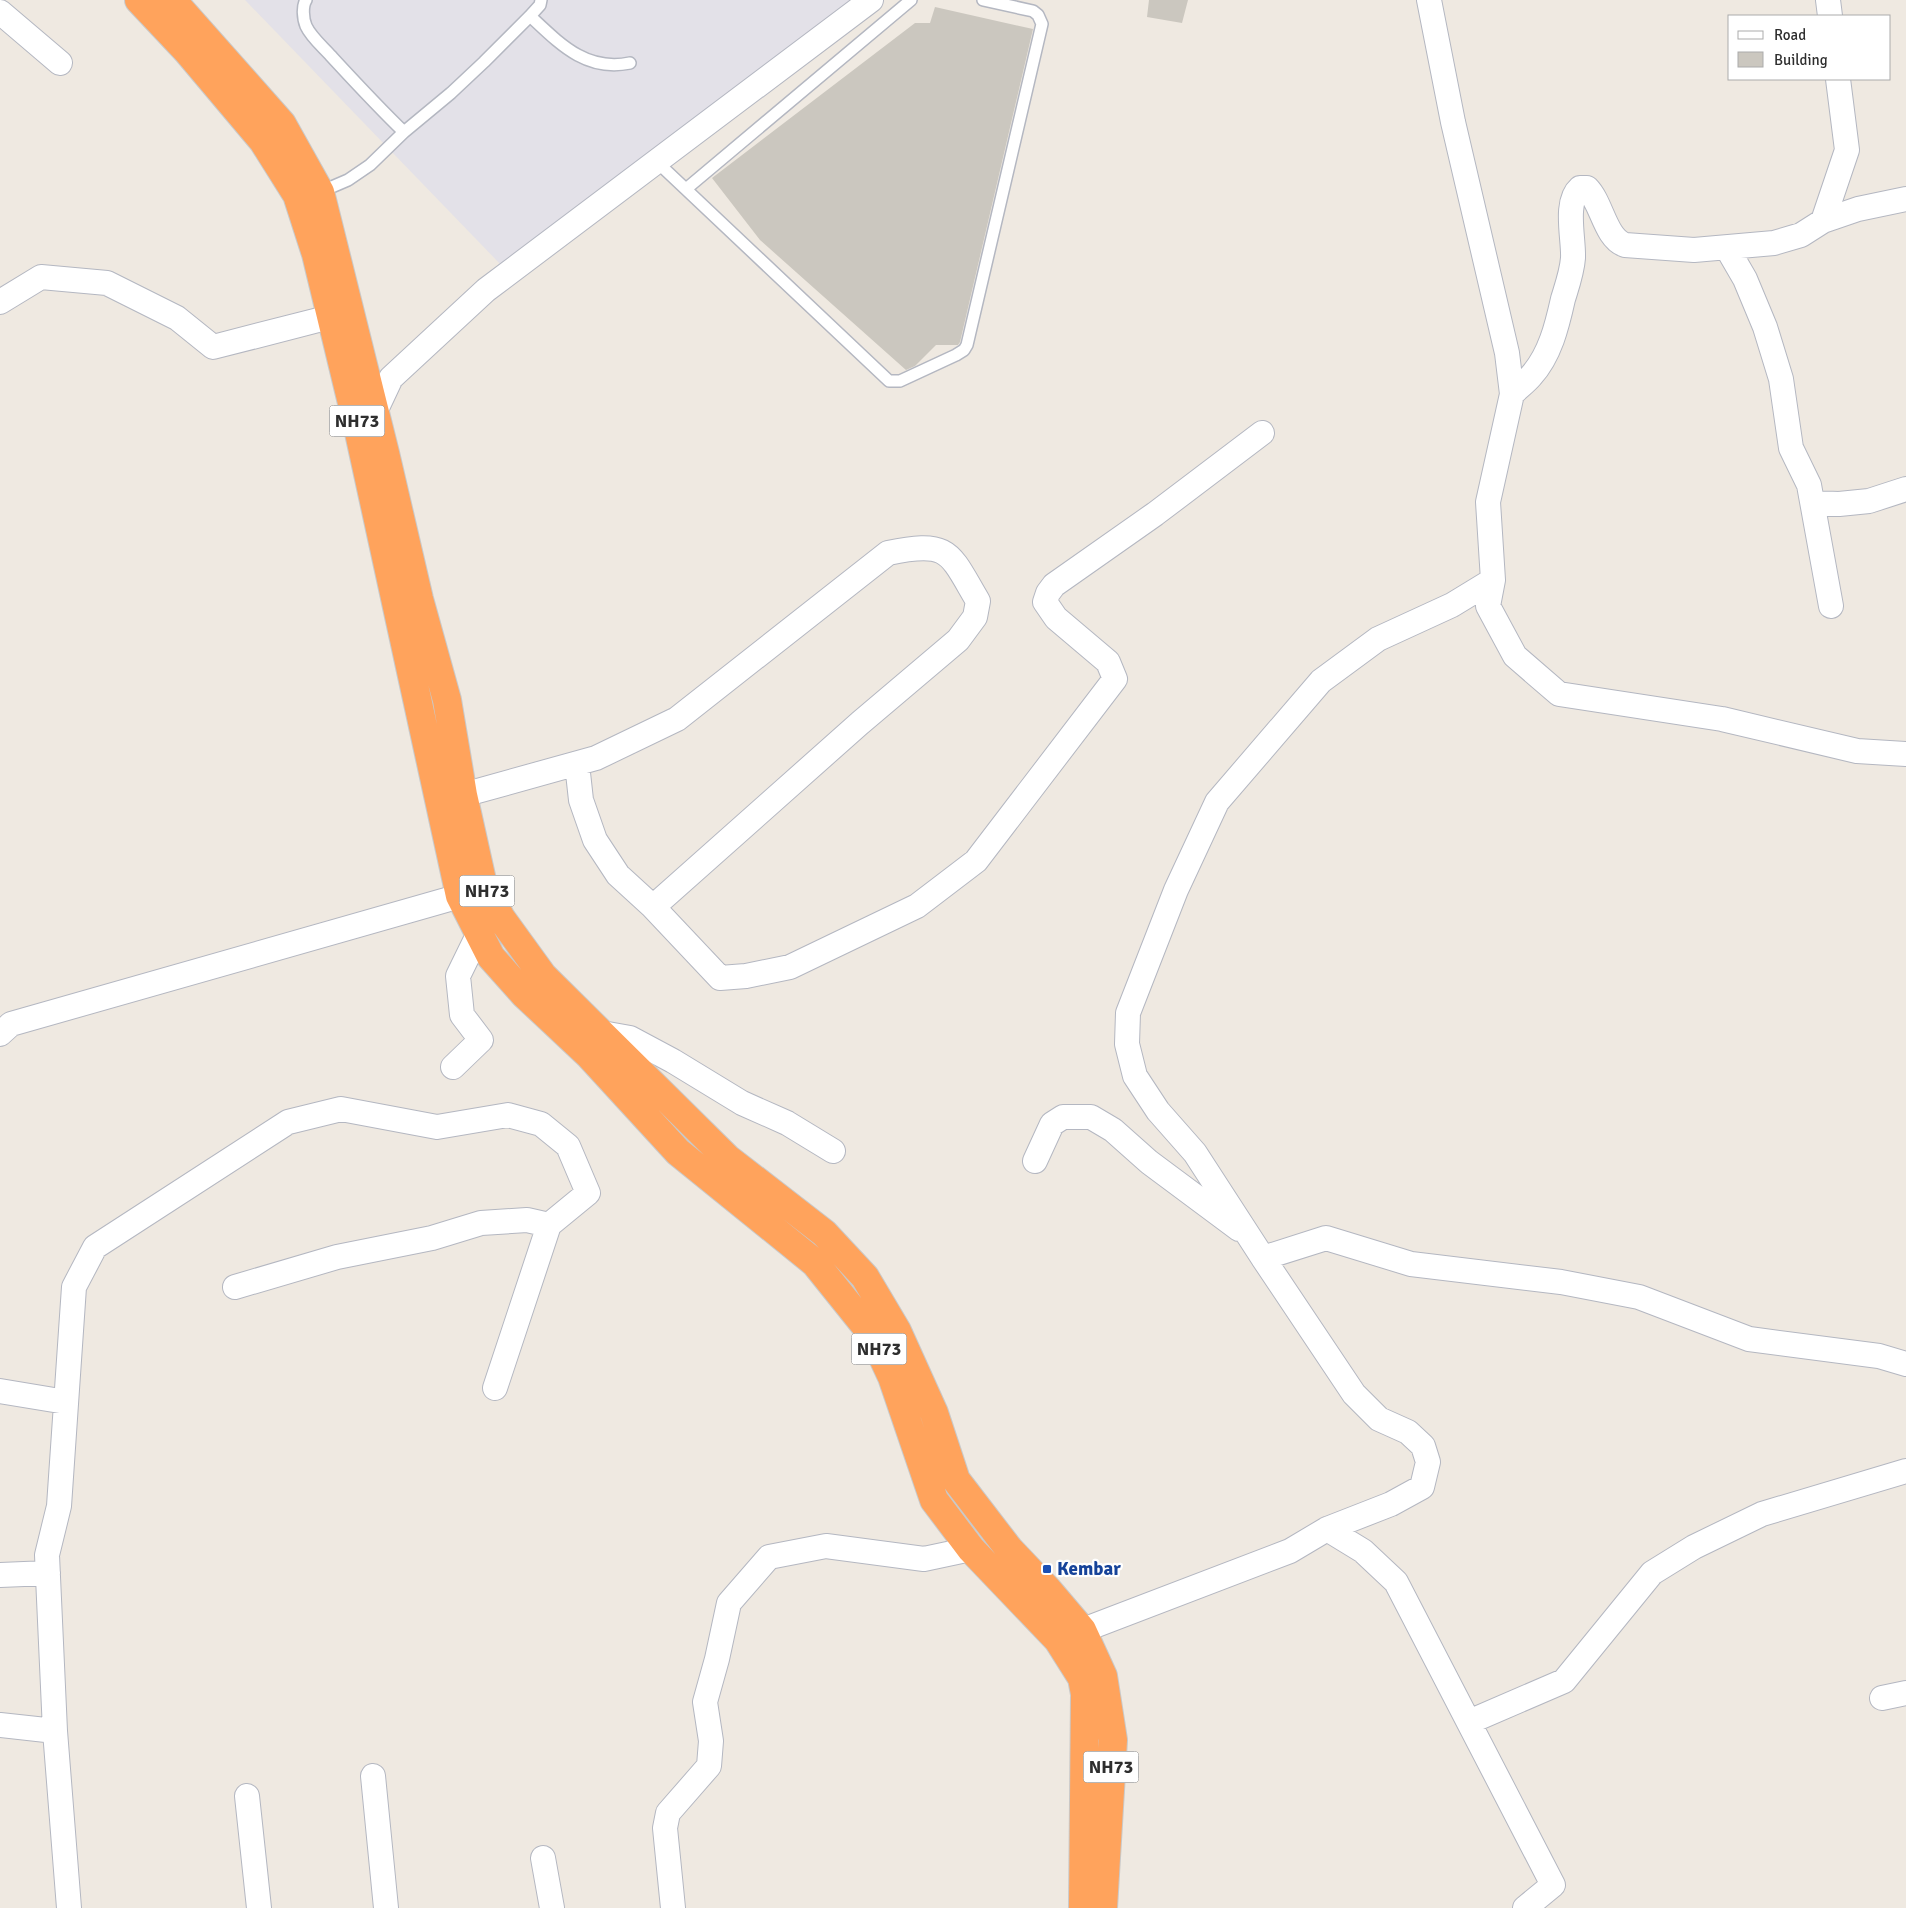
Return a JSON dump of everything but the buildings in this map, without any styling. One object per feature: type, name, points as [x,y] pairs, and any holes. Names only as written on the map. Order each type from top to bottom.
[{"type":"highway","name":"NH73","points":[[139,0],[188,52],[263,140],[297,195],[316,254],[472,890],[501,918],[543,976],[727,1158],[824,1233],[865,1277],[897,1331],[934,1413],[956,1480],[1009,1550],[1048,1590],[1070,1635],[1082,1678],[1084,1694],[1083,1908]]},
{"type":"highway","name":"NH73","points":[[172,0],[282,124],[320,192],[419,599],[447,700],[463,795],[472,890],[479,933],[491,957],[524,994],[589,1055],[678,1152],[815,1263],[872,1334],[892,1377],[934,1500],[970,1549],[1070,1635],[1104,1676],[1113,1740],[1103,1908]]},
{"type":"street","points":[[375,412],[391,378],[486,290],[871,0]]},
{"type":"street","points":[[1430,0],[1452,122],[1507,353],[1512,394],[1488,502],[1493,580],[1488,606],[1515,656],[1559,694],[1722,719],[1857,751],[1906,754]]},
{"type":"street","points":[[1828,0],[1830,15]]},
{"type":"street","points":[[0,12],[60,63]]},
{"type":"street","points":[[1823,221],[1847,150],[1838,80]]},
{"type":"street","points":[[1512,394],[1540,365],[1556,328],[1571,272],[1573,257],[1571,211],[1578,189],[1585,188],[1591,192],[1600,206],[1611,233],[1619,243],[1694,250],[1774,243],[1801,235],[1823,221],[1858,209],[1906,199]]},
{"type":"street","points":[[1727,248],[1745,279],[1765,327],[1781,379],[1791,448],[1808,485],[1813,503],[1831,606]]},
{"type":"street","points":[[0,302],[41,277],[107,283],[177,318],[213,347],[330,317]]},
{"type":"street","points":[[577,764],[581,800],[595,840],[618,875],[653,908],[720,978],[746,976],[790,967],[918,906],[976,861],[1115,679],[1108,662],[1056,618],[1045,602],[1048,593],[1054,586],[1155,514],[1262,433]]},
{"type":"street","points":[[1813,503],[1838,504],[1869,501],[1906,489]]},
{"type":"street","points":[[463,795],[596,758],[677,719],[888,553],[916,547],[945,552],[952,558],[978,601],[975,617],[958,640],[860,723],[653,908]]},
{"type":"street","points":[[1070,1635],[1290,1551],[1328,1529],[1391,1504],[1422,1487],[1428,1462],[1423,1446],[1408,1432],[1379,1419],[1354,1394],[1195,1153],[1158,1111],[1135,1076],[1127,1044],[1128,1013],[1176,890],[1217,802],[1322,681],[1378,639],[1452,605],[1493,580]]},
{"type":"street","points":[[4,1025],[472,890]]},
{"type":"street","points":[[453,1066],[481,1040],[462,1015],[458,976],[479,933]]},
{"type":"street","points":[[602,1033],[630,1038],[673,1061],[742,1103],[787,1123],[833,1151]]},
{"type":"street","points":[[70,1908],[55,1731],[47,1555],[59,1506],[74,1287],[95,1247],[288,1122],[341,1109],[437,1127],[508,1116],[541,1124],[568,1146],[588,1193],[549,1225],[495,1388]]},
{"type":"street","points":[[1035,1161],[1052,1124],[1063,1117],[1091,1117],[1113,1130],[1149,1162],[1250,1237]]},
{"type":"street","points":[[236,1287],[337,1257],[432,1238],[481,1223],[527,1220],[549,1225]]},
{"type":"street","points":[[1263,1258],[1326,1238],[1412,1264],[1561,1282],[1639,1297],[1749,1339],[1879,1356],[1906,1364]]},
{"type":"street","points":[[0,1391],[66,1402]]},
{"type":"street","points":[[1469,1722],[1564,1681],[1652,1573],[1694,1547],[1762,1514],[1906,1471]]},
{"type":"street","points":[[1328,1529],[1363,1551],[1396,1582],[1469,1722],[1553,1885],[1525,1908]]},
{"type":"street","points":[[673,1908],[665,1828],[668,1813],[709,1766],[711,1741],[705,1702],[718,1659],[729,1603],[769,1557],[826,1546],[924,1559],[970,1549]]},
{"type":"street","points":[[0,1575],[48,1573]]},
{"type":"street","points":[[1882,1698],[1906,1693]]},
{"type":"street","points":[[0,1724],[55,1731]]},
{"type":"street","points":[[373,1776],[386,1908]]},
{"type":"street","points":[[248,1796],[259,1908]]},
{"type":"street","points":[[543,1858],[552,1908]]},
{"type":"lane","points":[[306,0],[303,14],[305,25],[366,96],[404,132]]},
{"type":"lane","points":[[320,192],[348,180],[370,165],[404,132],[450,93],[530,16],[540,5],[541,0]]},
{"type":"lane","points":[[686,190],[911,0]]},
{"type":"lane","points":[[656,162],[889,381],[900,381],[964,350],[967,345],[1042,24],[1038,15],[1033,11],[983,0]]},
{"type":"lane","points":[[530,16],[574,53],[597,64],[616,66],[630,63]]},
{"type":"shaded area","points":[[245,0],[853,0],[503,267]]},
{"type":"place","name":"Kembar","points":[[1047,1569]]}]
